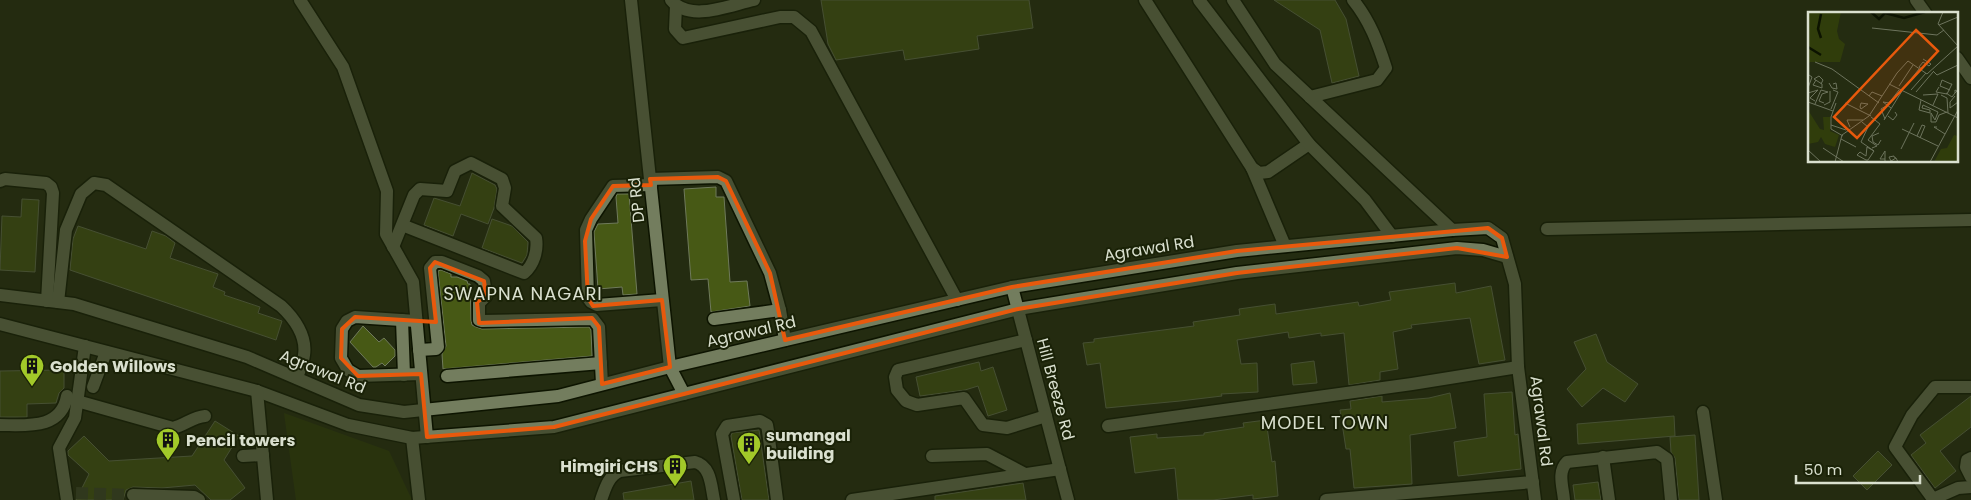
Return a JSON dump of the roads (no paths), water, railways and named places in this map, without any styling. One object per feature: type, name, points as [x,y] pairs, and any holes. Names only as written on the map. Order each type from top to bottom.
[{"type":"street","points":[[300,0],[343,67],[387,191],[386,234],[413,282],[427,437]]},
{"type":"street","name":"DP Rd","points":[[631,0],[670,367],[684,394]]},
{"type":"street","points":[[754,0],[697,13],[674,3],[674,29],[683,38],[780,17],[794,17],[811,32],[957,300]]},
{"type":"street","points":[[1146,0],[1252,168],[1285,246]]},
{"type":"street","points":[[1199,0],[1309,144],[1365,200],[1392,236]]},
{"type":"street","points":[[1233,0],[1275,64],[1452,230]]},
{"type":"street","points":[[1310,97],[1377,80],[1386,68],[1376,37],[1361,10],[1353,0]]},
{"type":"street","points":[[1916,0],[1925,12]]},
{"type":"street","points":[[1958,59],[1971,78]]},
{"type":"street","points":[[1252,168],[1259,173],[1268,172],[1309,144]]},
{"type":"street","points":[[393,247],[414,195],[420,189],[447,191],[455,171],[471,163],[502,179],[505,188],[502,206],[536,238],[538,247],[529,270],[524,273],[402,225]]},
{"type":"street","points":[[662,300],[597,305],[591,302],[588,298],[585,241],[586,230],[591,219],[613,186],[718,177],[726,181],[770,273],[780,310],[785,340]]},
{"type":"street","points":[[0,181],[46,183],[51,187],[53,193],[53,301]]},
{"type":"street","points":[[53,301],[66,230],[81,194],[94,183],[106,185],[281,306],[291,316],[301,333],[305,354],[297,378]]},
{"type":"street","points":[[1547,230],[1971,220]]},
{"type":"street","name":"Agrawal Rd","points":[[0,295],[74,304],[247,357],[359,405],[404,412],[558,396],[670,367],[1012,287],[1237,251],[1488,228],[1502,238],[1516,284],[1518,368],[1535,500]]},
{"type":"street","points":[[0,324],[257,391],[348,425],[412,438],[554,427],[1018,309],[1237,273],[1448,250],[1483,250],[1507,257]]},
{"type":"street","points":[[419,350],[438,347],[430,268],[435,262],[442,262],[478,276],[484,281],[486,296],[479,302],[478,306],[479,320],[482,322],[593,318],[599,327],[602,384]]},
{"type":"street","name":"Hill Breeze Rd","points":[[1012,287],[1068,500]]},
{"type":"street","points":[[714,318],[780,310]]},
{"type":"street","points":[[416,321],[355,316],[347,321],[342,329],[341,358],[348,370],[358,376],[421,374]]},
{"type":"street","points":[[402,320],[404,375]]},
{"type":"street","points":[[1026,340],[898,370],[895,377],[897,390],[906,401],[917,405],[964,398],[983,425],[1007,428],[1046,416]]},
{"type":"street","points":[[70,495],[59,448],[75,418],[74,397],[85,346]]},
{"type":"street","points":[[93,388],[106,352]]},
{"type":"street","points":[[447,376],[601,363]]},
{"type":"street","points":[[1108,426],[1518,368]]},
{"type":"street","points":[[1971,388],[1934,387],[1912,416],[1895,448],[1933,498],[1958,488],[1971,487]]},
{"type":"street","points":[[257,391],[268,500]]},
{"type":"street","points":[[74,397],[173,428],[196,417],[205,416]]},
{"type":"street","points":[[0,426],[37,425],[52,421],[74,397]]},
{"type":"street","points":[[1704,412],[1716,500]]},
{"type":"street","points":[[734,500],[722,434],[727,426],[760,421],[767,425],[777,500]]},
{"type":"street","points":[[412,438],[419,500]]},
{"type":"street","points":[[1564,500],[1562,467],[1567,462],[1658,452],[1667,459],[1671,500]]},
{"type":"street","points":[[932,456],[987,454],[1025,474]]},
{"type":"street","points":[[243,456],[263,455]]},
{"type":"street","points":[[1603,457],[1609,500]]},
{"type":"street","points":[[1971,458],[1967,460],[1966,467],[1971,477]]},
{"type":"street","points":[[601,500],[608,481],[620,470],[695,462],[702,464],[708,472],[714,500]]},
{"type":"street","points":[[852,500],[1060,469]]},
{"type":"street","points":[[1326,500],[1533,482]]},
{"type":"street","points":[[133,495],[194,497],[199,500]]},
{"type":"tunnel","points":[[76,493],[133,495]]},
{"type":"place","name":"Golden Willows","points":[[32,387]]},
{"type":"place","name":"Pencil towers","points":[[168,461]]},
{"type":"place","name":"sumangal building","points":[[749,465]]},
{"type":"place","name":"Himgiri CHS","points":[[675,487]]},
{"type":"district","name":"SWAPNA NAGARI","points":[[523,294]]},
{"type":"district","name":"MODEL TOWN","points":[[1325,423]]}]
